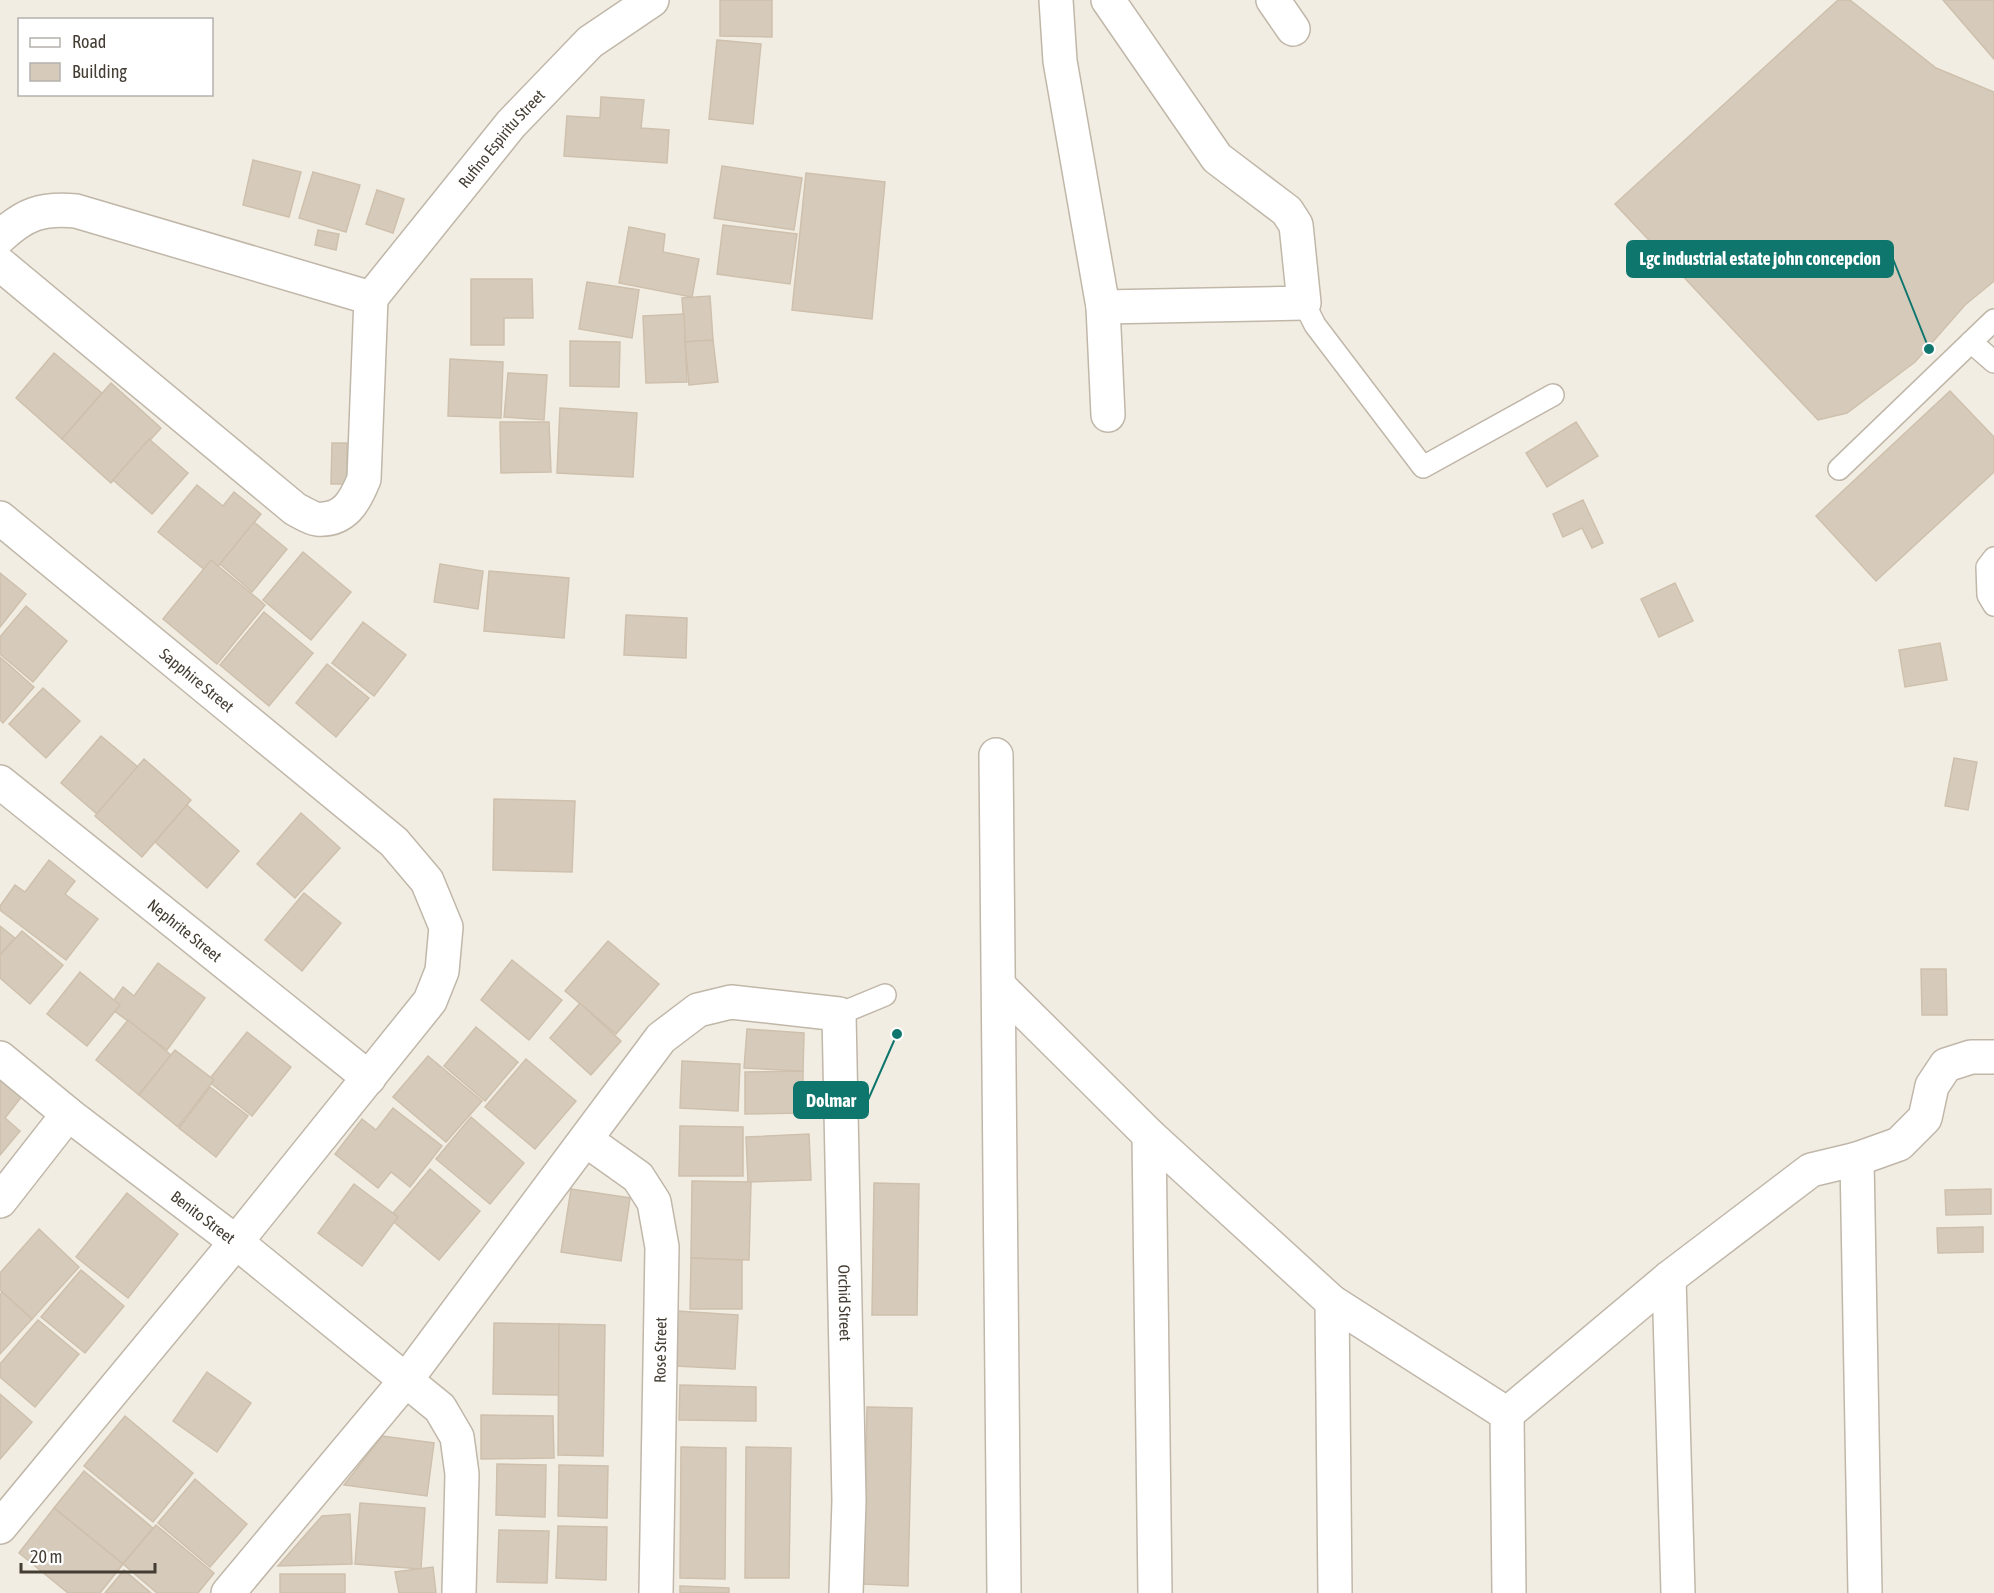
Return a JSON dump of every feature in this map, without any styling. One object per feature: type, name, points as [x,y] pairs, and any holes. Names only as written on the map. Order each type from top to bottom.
[{"type":"street","name":"Rufino Espiritu Street","points":[[371,298],[511,124],[590,42],[652,0]]},
{"type":"street","points":[[1056,0],[1060,61],[1103,307],[1108,415]]},
{"type":"street","points":[[1103,307],[1304,303],[1296,225],[1287,211],[1217,158],[1108,0]]},
{"type":"street","points":[[1273,0],[1293,29]]},
{"type":"street","points":[[0,237],[31,214],[53,209],[76,211],[371,298],[364,479],[356,501],[339,515],[316,519],[295,509],[0,264]]},
{"type":"street","name":"Sapphire Street","points":[[0,518],[394,842],[427,881],[446,927],[442,971],[430,1001],[236,1242],[0,1527]]},
{"type":"street","points":[[996,754],[1004,1593]]},
{"type":"street","name":"Nephrite Street","points":[[0,782],[369,1078]]},
{"type":"street","points":[[1000,987],[1149,1135],[1332,1302],[1507,1414]]},
{"type":"street","points":[[229,1592],[406,1380],[661,1038],[698,1010],[731,1002],[838,1014]]},
{"type":"street","name":"Orchid Street","points":[[838,1014],[849,1501],[846,1593]]},
{"type":"street","points":[[1507,1414],[1669,1278],[1811,1170],[1857,1159],[1899,1144],[1925,1118],[1932,1086],[1946,1065],[1971,1057],[1994,1056]]},
{"type":"street","name":"Benito Street","points":[[0,1058],[68,1114],[236,1242],[440,1408],[457,1437],[462,1474],[459,1593]]},
{"type":"street","points":[[0,1201],[68,1114]]},
{"type":"street","points":[[1149,1135],[1155,1593]]},
{"type":"street","name":"Rose Street","points":[[585,1140],[638,1177],[654,1202],[662,1247],[656,1593]]},
{"type":"street","points":[[1857,1159],[1865,1593]]},
{"type":"street","points":[[1669,1278],[1678,1593]]},
{"type":"street","points":[[1332,1302],[1335,1593]]},
{"type":"street","points":[[1507,1414],[1509,1593]]},
{"type":"lane","points":[[1304,303],[1315,325],[1423,468],[1553,395]]},
{"type":"lane","points":[[1839,469],[1994,320]]},
{"type":"lane","points":[[1971,342],[1994,363]]},
{"type":"lane","points":[[1994,558],[1987,567],[1988,595],[1994,605]]},
{"type":"lane","points":[[838,1014],[885,995]]},
{"type":"building","points":[[720,0],[772,0],[772,37],[720,36]]},
{"type":"building","points":[[1838,0],[1850,0],[1936,68],[1994,92],[1994,281],[1965,305],[1915,362],[1847,413],[1818,420],[1615,204]]},
{"type":"building","points":[[1943,0],[1994,0],[1994,59]]},
{"type":"building","points":[[717,40],[761,44],[753,124],[709,119]]},
{"type":"building","points":[[601,97],[644,100],[641,128],[669,130],[667,163],[564,156],[567,116],[600,118]]},
{"type":"building","points":[[253,160],[301,172],[289,217],[243,205]]},
{"type":"building","points":[[722,166],[802,178],[794,230],[714,218]]},
{"type":"building","points":[[313,172],[360,185],[346,232],[299,218]]},
{"type":"building","points":[[806,173],[885,182],[872,319],[792,310]]},
{"type":"building","points":[[377,190],[404,199],[393,233],[366,224]]},
{"type":"building","points":[[723,225],[797,234],[790,284],[717,274]]},
{"type":"building","points":[[629,227],[665,234],[663,252],[699,259],[692,297],[619,283]]},
{"type":"building","points":[[318,230],[339,234],[336,250],[315,245]]},
{"type":"building","points":[[471,279],[532,279],[533,318],[504,318],[504,345],[471,345]]},
{"type":"building","points":[[587,282],[639,290],[632,338],[579,329]]},
{"type":"building","points":[[710,296],[713,340],[685,342],[682,298]]},
{"type":"building","points":[[684,314],[687,382],[646,383],[643,316]]},
{"type":"building","points":[[713,340],[718,382],[689,385],[685,342]]},
{"type":"building","points":[[570,341],[620,342],[619,387],[570,386]]},
{"type":"building","points":[[54,353],[102,393],[62,439],[16,398]]},
{"type":"building","points":[[450,359],[503,362],[501,418],[448,416]]},
{"type":"building","points":[[508,373],[547,375],[544,420],[504,417]]},
{"type":"building","points":[[111,383],[161,428],[111,483],[62,439]]},
{"type":"building","points":[[1950,391],[1994,437],[1994,472],[1876,581],[1816,516]]},
{"type":"building","points":[[560,408],[637,413],[633,477],[557,473]]},
{"type":"building","points":[[500,422],[549,422],[551,472],[501,473]]},
{"type":"building","points":[[1576,422],[1598,456],[1547,487],[1526,453]]},
{"type":"building","points":[[149,439],[188,473],[152,514],[113,480]]},
{"type":"building","points":[[332,443],[347,443],[347,484],[331,484]]},
{"type":"building","points":[[197,485],[223,506],[234,492],[261,514],[211,575],[158,532]]},
{"type":"building","points":[[1583,500],[1603,543],[1592,548],[1582,528],[1563,537],[1553,514]]},
{"type":"building","points":[[254,522],[287,549],[252,592],[220,564]]},
{"type":"building","points":[[303,552],[351,592],[311,640],[263,600]]},
{"type":"building","points":[[211,560],[265,605],[217,664],[163,619]]},
{"type":"building","points":[[440,564],[483,571],[478,609],[434,602]]},
{"type":"building","points":[[489,571],[569,578],[564,638],[484,631]]},
{"type":"building","points":[[0,573],[26,594],[0,627]]},
{"type":"building","points":[[1675,583],[1693,621],[1659,637],[1641,599]]},
{"type":"building","points":[[26,606],[67,641],[33,682],[0,654],[0,637]]},
{"type":"building","points":[[264,612],[313,653],[269,706],[220,665]]},
{"type":"building","points":[[626,615],[687,618],[686,658],[624,655]]},
{"type":"building","points":[[363,622],[406,655],[374,696],[332,663]]},
{"type":"building","points":[[1940,643],[1947,680],[1905,687],[1899,650]]},
{"type":"building","points":[[0,657],[34,687],[3,723],[0,720]]},
{"type":"building","points":[[327,664],[369,698],[336,737],[296,703]]},
{"type":"building","points":[[43,688],[80,721],[46,758],[9,724]]},
{"type":"building","points":[[101,736],[138,767],[97,814],[61,783]]},
{"type":"building","points":[[1954,758],[1977,762],[1968,810],[1945,806]]},
{"type":"building","points":[[144,759],[191,800],[142,857],[95,816]]},
{"type":"building","points":[[494,799],[575,801],[572,872],[493,870]]},
{"type":"building","points":[[187,805],[239,851],[207,888],[155,842]]},
{"type":"building","points":[[301,813],[340,848],[295,898],[257,864]]},
{"type":"building","points":[[49,860],[75,881],[65,894],[98,919],[66,960],[0,910],[0,906],[15,885],[25,892]]},
{"type":"building","points":[[304,893],[341,923],[302,971],[265,940]]},
{"type":"building","points":[[0,926],[15,938],[0,955]]},
{"type":"building","points":[[22,931],[63,965],[30,1004],[0,978],[0,955]]},
{"type":"building","points":[[608,941],[659,984],[616,1034],[565,991]]},
{"type":"building","points":[[512,960],[562,1000],[529,1040],[481,1000]]},
{"type":"building","points":[[158,963],[205,998],[167,1050],[109,1007],[123,987],[134,996]]},
{"type":"building","points":[[1921,969],[1946,969],[1947,1015],[1922,1015]]},
{"type":"building","points":[[80,972],[120,1005],[87,1046],[47,1014]]},
{"type":"building","points":[[580,1003],[621,1041],[591,1075],[550,1038]]},
{"type":"building","points":[[128,1020],[171,1055],[139,1095],[96,1060]]},
{"type":"building","points":[[476,1027],[518,1062],[485,1101],[444,1066]]},
{"type":"building","points":[[747,1029],[804,1033],[803,1071],[744,1068]]},
{"type":"building","points":[[247,1032],[291,1067],[252,1116],[208,1081]]},
{"type":"building","points":[[175,1050],[214,1080],[178,1127],[139,1095]]},
{"type":"building","points":[[428,1056],[482,1101],[446,1142],[393,1097]]},
{"type":"building","points":[[526,1059],[576,1101],[535,1149],[485,1107]]},
{"type":"building","points":[[682,1061],[740,1064],[738,1111],[680,1108]]},
{"type":"building","points":[[803,1071],[803,1113],[745,1114],[745,1072]]},
{"type":"building","points":[[0,1078],[22,1096],[5,1118],[20,1131],[0,1155]]},
{"type":"building","points":[[210,1087],[248,1116],[216,1157],[179,1128]]},
{"type":"building","points":[[393,1108],[442,1146],[410,1187],[391,1172],[378,1188],[335,1154],[362,1119],[376,1130]]},
{"type":"building","points":[[471,1117],[524,1163],[490,1204],[436,1159]]},
{"type":"building","points":[[680,1126],[743,1127],[743,1176],[679,1176]]},
{"type":"building","points":[[809,1134],[811,1180],[748,1182],[746,1137]]},
{"type":"building","points":[[430,1169],[480,1211],[439,1260],[389,1218]]},
{"type":"building","points":[[692,1181],[751,1182],[749,1260],[691,1258]]},
{"type":"building","points":[[874,1183],[919,1184],[917,1315],[872,1315]]},
{"type":"building","points":[[354,1184],[398,1217],[362,1266],[318,1233]]},
{"type":"building","points":[[571,1189],[630,1198],[621,1261],[561,1252]]},
{"type":"building","points":[[1991,1189],[1991,1214],[1946,1215],[1945,1190]]},
{"type":"building","points":[[127,1193],[178,1234],[128,1298],[76,1257]]},
{"type":"building","points":[[1983,1227],[1983,1252],[1938,1253],[1937,1228]]},
{"type":"building","points":[[39,1229],[79,1267],[32,1319],[0,1290],[0,1273]]},
{"type":"building","points":[[691,1258],[742,1260],[742,1309],[690,1309]]},
{"type":"building","points":[[81,1270],[124,1306],[85,1353],[41,1317]]},
{"type":"building","points":[[2,1292],[32,1319],[0,1354],[0,1295]]},
{"type":"building","points":[[677,1311],[738,1315],[735,1369],[675,1366]]},
{"type":"building","points":[[38,1320],[79,1354],[35,1407],[0,1377],[0,1364]]},
{"type":"building","points":[[494,1323],[559,1324],[559,1395],[493,1394]]},
{"type":"building","points":[[559,1324],[605,1325],[603,1456],[558,1455]]},
{"type":"building","points":[[207,1372],[251,1403],[217,1452],[173,1421]]},
{"type":"building","points":[[680,1385],[756,1387],[756,1421],[679,1420]]},
{"type":"building","points":[[0,1394],[32,1422],[0,1459]]},
{"type":"building","points":[[867,1407],[912,1408],[908,1586],[863,1584]]},
{"type":"building","points":[[481,1415],[553,1416],[554,1458],[481,1459]]},
{"type":"building","points":[[125,1416],[193,1473],[153,1522],[84,1466]]},
{"type":"building","points":[[382,1436],[434,1443],[427,1496],[344,1485]]},
{"type":"building","points":[[681,1447],[726,1448],[725,1579],[680,1578]]},
{"type":"building","points":[[746,1447],[791,1448],[789,1578],[745,1578]]},
{"type":"building","points":[[497,1464],[546,1465],[545,1517],[496,1515]]},
{"type":"building","points":[[559,1465],[608,1466],[607,1518],[558,1516]]},
{"type":"building","points":[[84,1471],[153,1528],[123,1564],[54,1508]]},
{"type":"building","points":[[195,1479],[247,1524],[210,1567],[158,1523]]},
{"type":"building","points":[[360,1503],[425,1508],[421,1569],[355,1564]]},
{"type":"building","points":[[54,1508],[123,1564],[100,1593],[68,1593],[19,1553]]},
{"type":"building","points":[[350,1514],[352,1564],[278,1566],[322,1516]]},
{"type":"building","points":[[156,1525],[214,1573],[198,1593],[157,1593],[123,1564]]},
{"type":"building","points":[[558,1526],[607,1527],[606,1580],[556,1578]]},
{"type":"building","points":[[499,1530],[549,1531],[547,1583],[497,1582]]},
{"type":"building","points":[[433,1567],[436,1593],[399,1593],[395,1572]]},
{"type":"building","points":[[124,1570],[151,1593],[105,1593]]},
{"type":"building","points":[[280,1574],[345,1574],[345,1593],[280,1593]]},
{"type":"building","points":[[680,1586],[729,1588],[729,1593],[680,1593]]},
{"type":"place","name":"Lgc industrial estate john concepcion","points":[[1929,349]]},
{"type":"place","name":"Dolmar","points":[[897,1034]]}]
